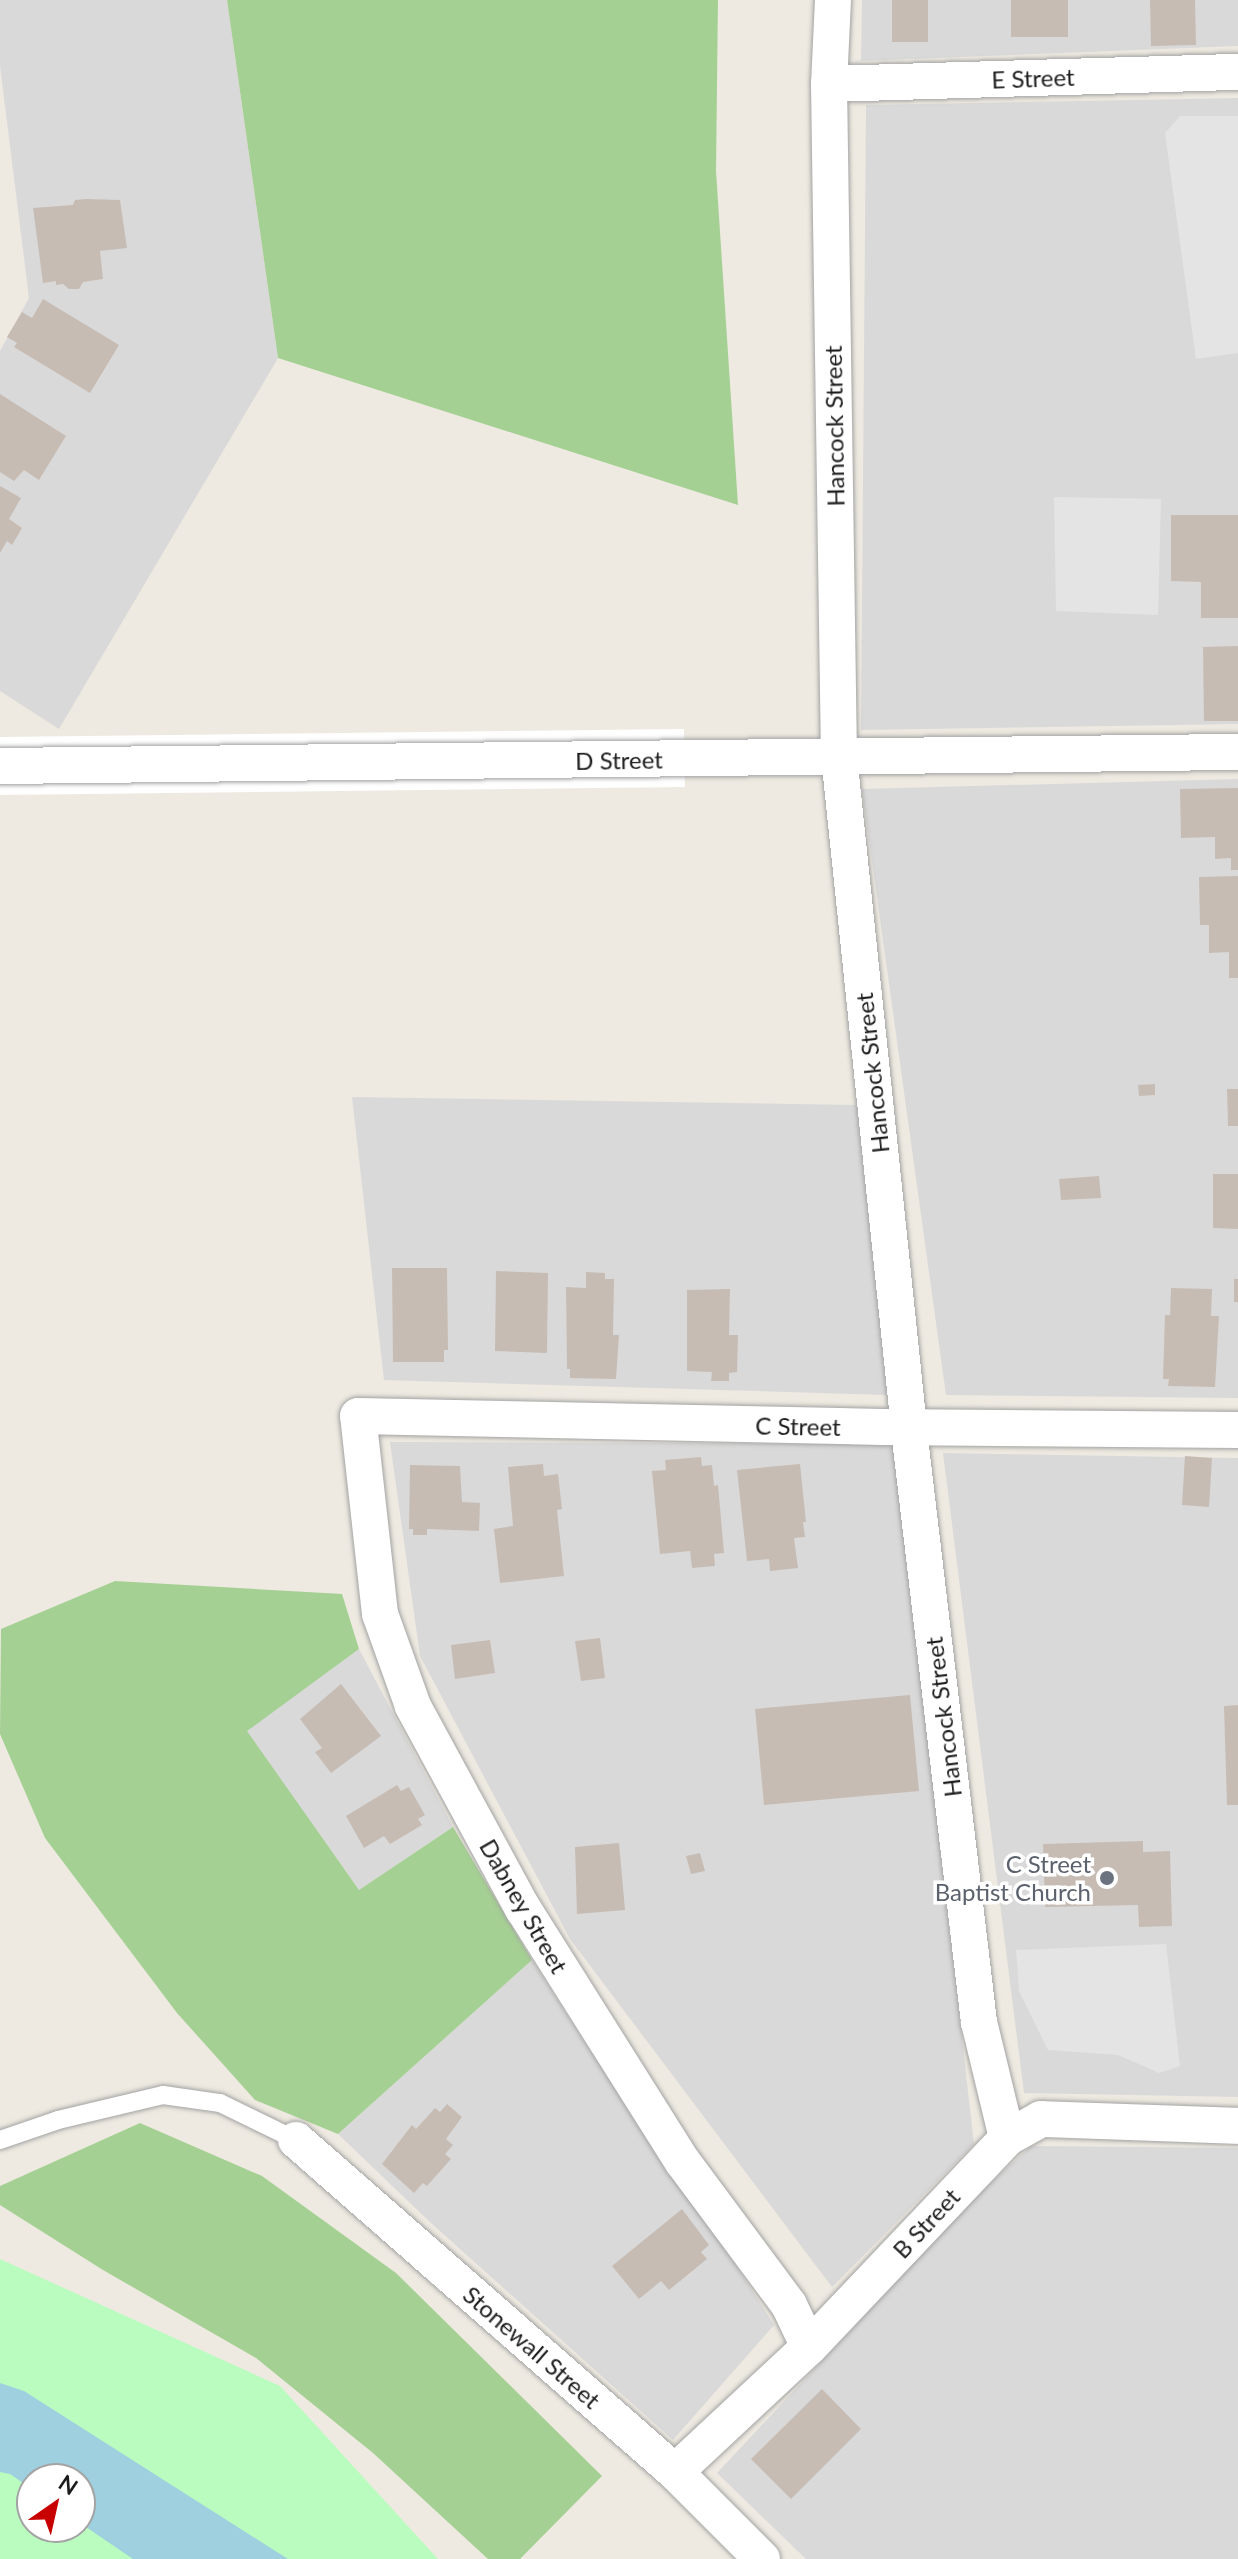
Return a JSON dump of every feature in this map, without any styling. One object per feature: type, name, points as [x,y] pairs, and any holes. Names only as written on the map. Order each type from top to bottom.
[{"type":"street","name":"Hancock Street","points":[[833,0],[829,84],[839,756],[909,1428],[979,2022],[1007,2138]]},
{"type":"street","name":"E Street","points":[[829,84],[1238,72]]},
{"type":"street","name":"D Street","points":[[0,766],[1238,752]]},
{"type":"street","name":"C Street","points":[[358,1416],[909,1428],[1238,1430]]},
{"type":"street","name":"Dabney Street","points":[[358,1416],[380,1614],[413,1706],[523,1909],[682,2161],[789,2305],[809,2347]]},
{"type":"street","name":"B Street","points":[[675,2472],[809,2347],[1007,2138],[1041,2119],[1238,2126]]},
{"type":"street","name":"Stonewall Street","points":[[296,2140],[675,2472],[762,2559]]},
{"type":"lane","points":[[0,2140],[88,2111],[163,2095],[220,2103],[296,2140]]},
{"type":"shaded area","points":[[0,0],[227,0],[278,358],[59,729],[0,691],[0,351],[29,298],[0,66]]},
{"type":"shaded area","points":[[862,0],[1238,0],[1238,46],[861,61]]},
{"type":"shaded area","points":[[1238,98],[1238,724],[861,730],[866,105]]},
{"type":"shaded area","points":[[1180,116],[1238,116],[1238,353],[1196,359],[1165,133]]},
{"type":"shaded area","points":[[1054,497],[1161,499],[1158,615],[1056,611]]},
{"type":"shaded area","points":[[1238,779],[1238,1398],[946,1395],[862,789]]},
{"type":"shaded area","points":[[352,1097],[857,1105],[887,1395],[384,1380]]},
{"type":"shaded area","points":[[390,1442],[894,1444],[974,2144],[832,2287],[570,1939],[420,1656]]},
{"type":"shaded area","points":[[943,1453],[1238,1458],[1238,2097],[1024,2093]]},
{"type":"shaded area","points":[[359,1649],[453,1827],[359,1890],[246,1731]]},
{"type":"shaded area","points":[[1166,1944],[1180,2066],[1159,2073],[1118,2055],[1048,2050],[1019,1991],[1016,1950]]},
{"type":"shaded area","points":[[532,1960],[587,2046],[704,2215],[774,2325],[673,2440],[432,2224],[338,2134]]},
{"type":"shaded area","points":[[1031,2146],[1238,2148],[1238,2559],[806,2559],[717,2473],[978,2194]]},
{"type":"green space","points":[[227,0],[718,0],[716,171],[738,505],[278,358]]},
{"type":"green space","points":[[115,1581],[342,1594],[359,1649],[247,1731],[359,1890],[453,1827],[532,1960],[338,2134],[255,2100],[177,2013],[45,1838],[0,1734],[1,1629]]},
{"type":"green space","points":[[140,2123],[262,2176],[396,2273],[602,2476],[520,2559],[488,2559],[373,2453],[256,2358],[103,2270],[0,2205],[0,2186]]},
{"type":"green space","points":[[0,2259],[280,2386],[438,2559],[0,2559]]},
{"type":"water","points":[[0,2383],[24,2391],[288,2559],[133,2559],[96,2534],[96,2463],[16,2463],[16,2478],[0,2472]]},
{"type":"pier","points":[[684,729],[685,787],[0,795],[0,737]]},
{"type":"building","points":[[892,0],[928,0],[928,42],[892,42]]},
{"type":"building","points":[[1011,0],[1068,0],[1068,37],[1011,37]]},
{"type":"building","points":[[1150,0],[1195,0],[1196,45],[1151,46]]},
{"type":"building","points":[[75,200],[120,200],[127,248],[100,251],[103,279],[83,282],[79,289],[56,285],[56,281],[43,283],[33,208],[73,205]]},
{"type":"building","points":[[43,299],[119,345],[90,393],[14,347],[17,343],[7,337],[22,312],[32,318]]},
{"type":"building","points":[[0,394],[66,436],[39,480],[24,470],[14,481],[0,472]]},
{"type":"building","points":[[0,486],[21,498],[9,519],[22,528],[12,545],[7,541],[0,553]]},
{"type":"building","points":[[1171,515],[1238,515],[1238,618],[1201,618],[1201,582],[1171,581]]},
{"type":"building","points":[[1238,646],[1238,721],[1204,721],[1203,647]]},
{"type":"building","points":[[1238,788],[1238,870],[1231,870],[1231,858],[1215,859],[1215,837],[1181,838],[1180,789]]},
{"type":"building","points":[[1238,876],[1238,978],[1229,978],[1229,952],[1209,953],[1209,925],[1200,925],[1199,877]]},
{"type":"building","points":[[1155,1084],[1155,1095],[1139,1096],[1138,1085]]},
{"type":"building","points":[[1227,1089],[1238,1089],[1238,1126],[1228,1126]]},
{"type":"building","points":[[1213,1174],[1238,1174],[1238,1229],[1213,1228]]},
{"type":"building","points":[[1099,1176],[1101,1198],[1061,1200],[1059,1179]]},
{"type":"building","points":[[392,1268],[447,1268],[448,1350],[444,1350],[444,1362],[393,1362]]},
{"type":"building","points":[[496,1271],[548,1273],[547,1353],[495,1351]]},
{"type":"building","points":[[586,1272],[605,1273],[605,1279],[614,1279],[613,1335],[619,1335],[616,1379],[570,1378],[570,1369],[567,1369],[566,1287],[586,1288]]},
{"type":"building","points":[[1234,1279],[1238,1279],[1238,1302],[1234,1302]]},
{"type":"building","points":[[1171,1288],[1212,1289],[1211,1316],[1219,1316],[1215,1387],[1168,1386],[1169,1379],[1163,1379],[1165,1315],[1170,1315]]},
{"type":"building","points":[[730,1289],[729,1335],[738,1335],[737,1372],[729,1373],[729,1381],[711,1381],[712,1372],[687,1371],[687,1290]]},
{"type":"building","points":[[1185,1456],[1212,1458],[1209,1507],[1182,1505]]},
{"type":"building","points":[[701,1457],[702,1466],[712,1465],[714,1486],[718,1485],[724,1553],[714,1554],[715,1566],[692,1568],[690,1551],[660,1554],[652,1471],[666,1470],[665,1460]]},
{"type":"building","points":[[543,1464],[544,1476],[558,1474],[562,1509],[557,1510],[564,1576],[500,1583],[494,1529],[513,1526],[508,1467]]},
{"type":"building","points":[[800,1464],[806,1522],[803,1522],[805,1537],[794,1538],[798,1568],[770,1571],[769,1559],[747,1561],[737,1470]]},
{"type":"building","points":[[410,1465],[460,1466],[462,1502],[480,1503],[479,1531],[427,1529],[427,1535],[413,1535],[413,1529],[409,1529]]},
{"type":"building","points":[[600,1638],[605,1678],[581,1681],[575,1641]]},
{"type":"building","points":[[490,1640],[495,1673],[455,1679],[451,1645]]},
{"type":"building","points":[[341,1684],[381,1736],[331,1773],[315,1752],[322,1748],[300,1719]]},
{"type":"building","points":[[910,1695],[919,1791],[764,1805],[755,1709]]},
{"type":"building","points":[[1238,1705],[1238,1805],[1227,1805],[1224,1706]]},
{"type":"building","points":[[397,1785],[401,1791],[409,1787],[425,1815],[418,1819],[422,1825],[390,1844],[384,1836],[364,1848],[346,1816]]},
{"type":"building","name":"C Street Baptist Church","points":[[1143,1841],[1143,1852],[1170,1851],[1172,1926],[1139,1927],[1138,1905],[1045,1907],[1043,1844]]},
{"type":"building","points":[[619,1843],[625,1910],[577,1914],[575,1847]]},
{"type":"building","points":[[700,1853],[705,1871],[691,1874],[686,1856]]},
{"type":"building","points":[[447,2104],[462,2117],[446,2139],[453,2145],[445,2154],[451,2159],[427,2186],[423,2183],[414,2193],[382,2164],[412,2125],[416,2129],[435,2108],[440,2112]]},
{"type":"building","points":[[682,2209],[709,2245],[701,2252],[707,2259],[669,2290],[661,2281],[639,2299],[612,2266]]},
{"type":"building","points":[[822,2389],[861,2429],[791,2499],[751,2459]]},
{"type":"place","name":"C Street Baptist Church","points":[[1107,1878]]}]
